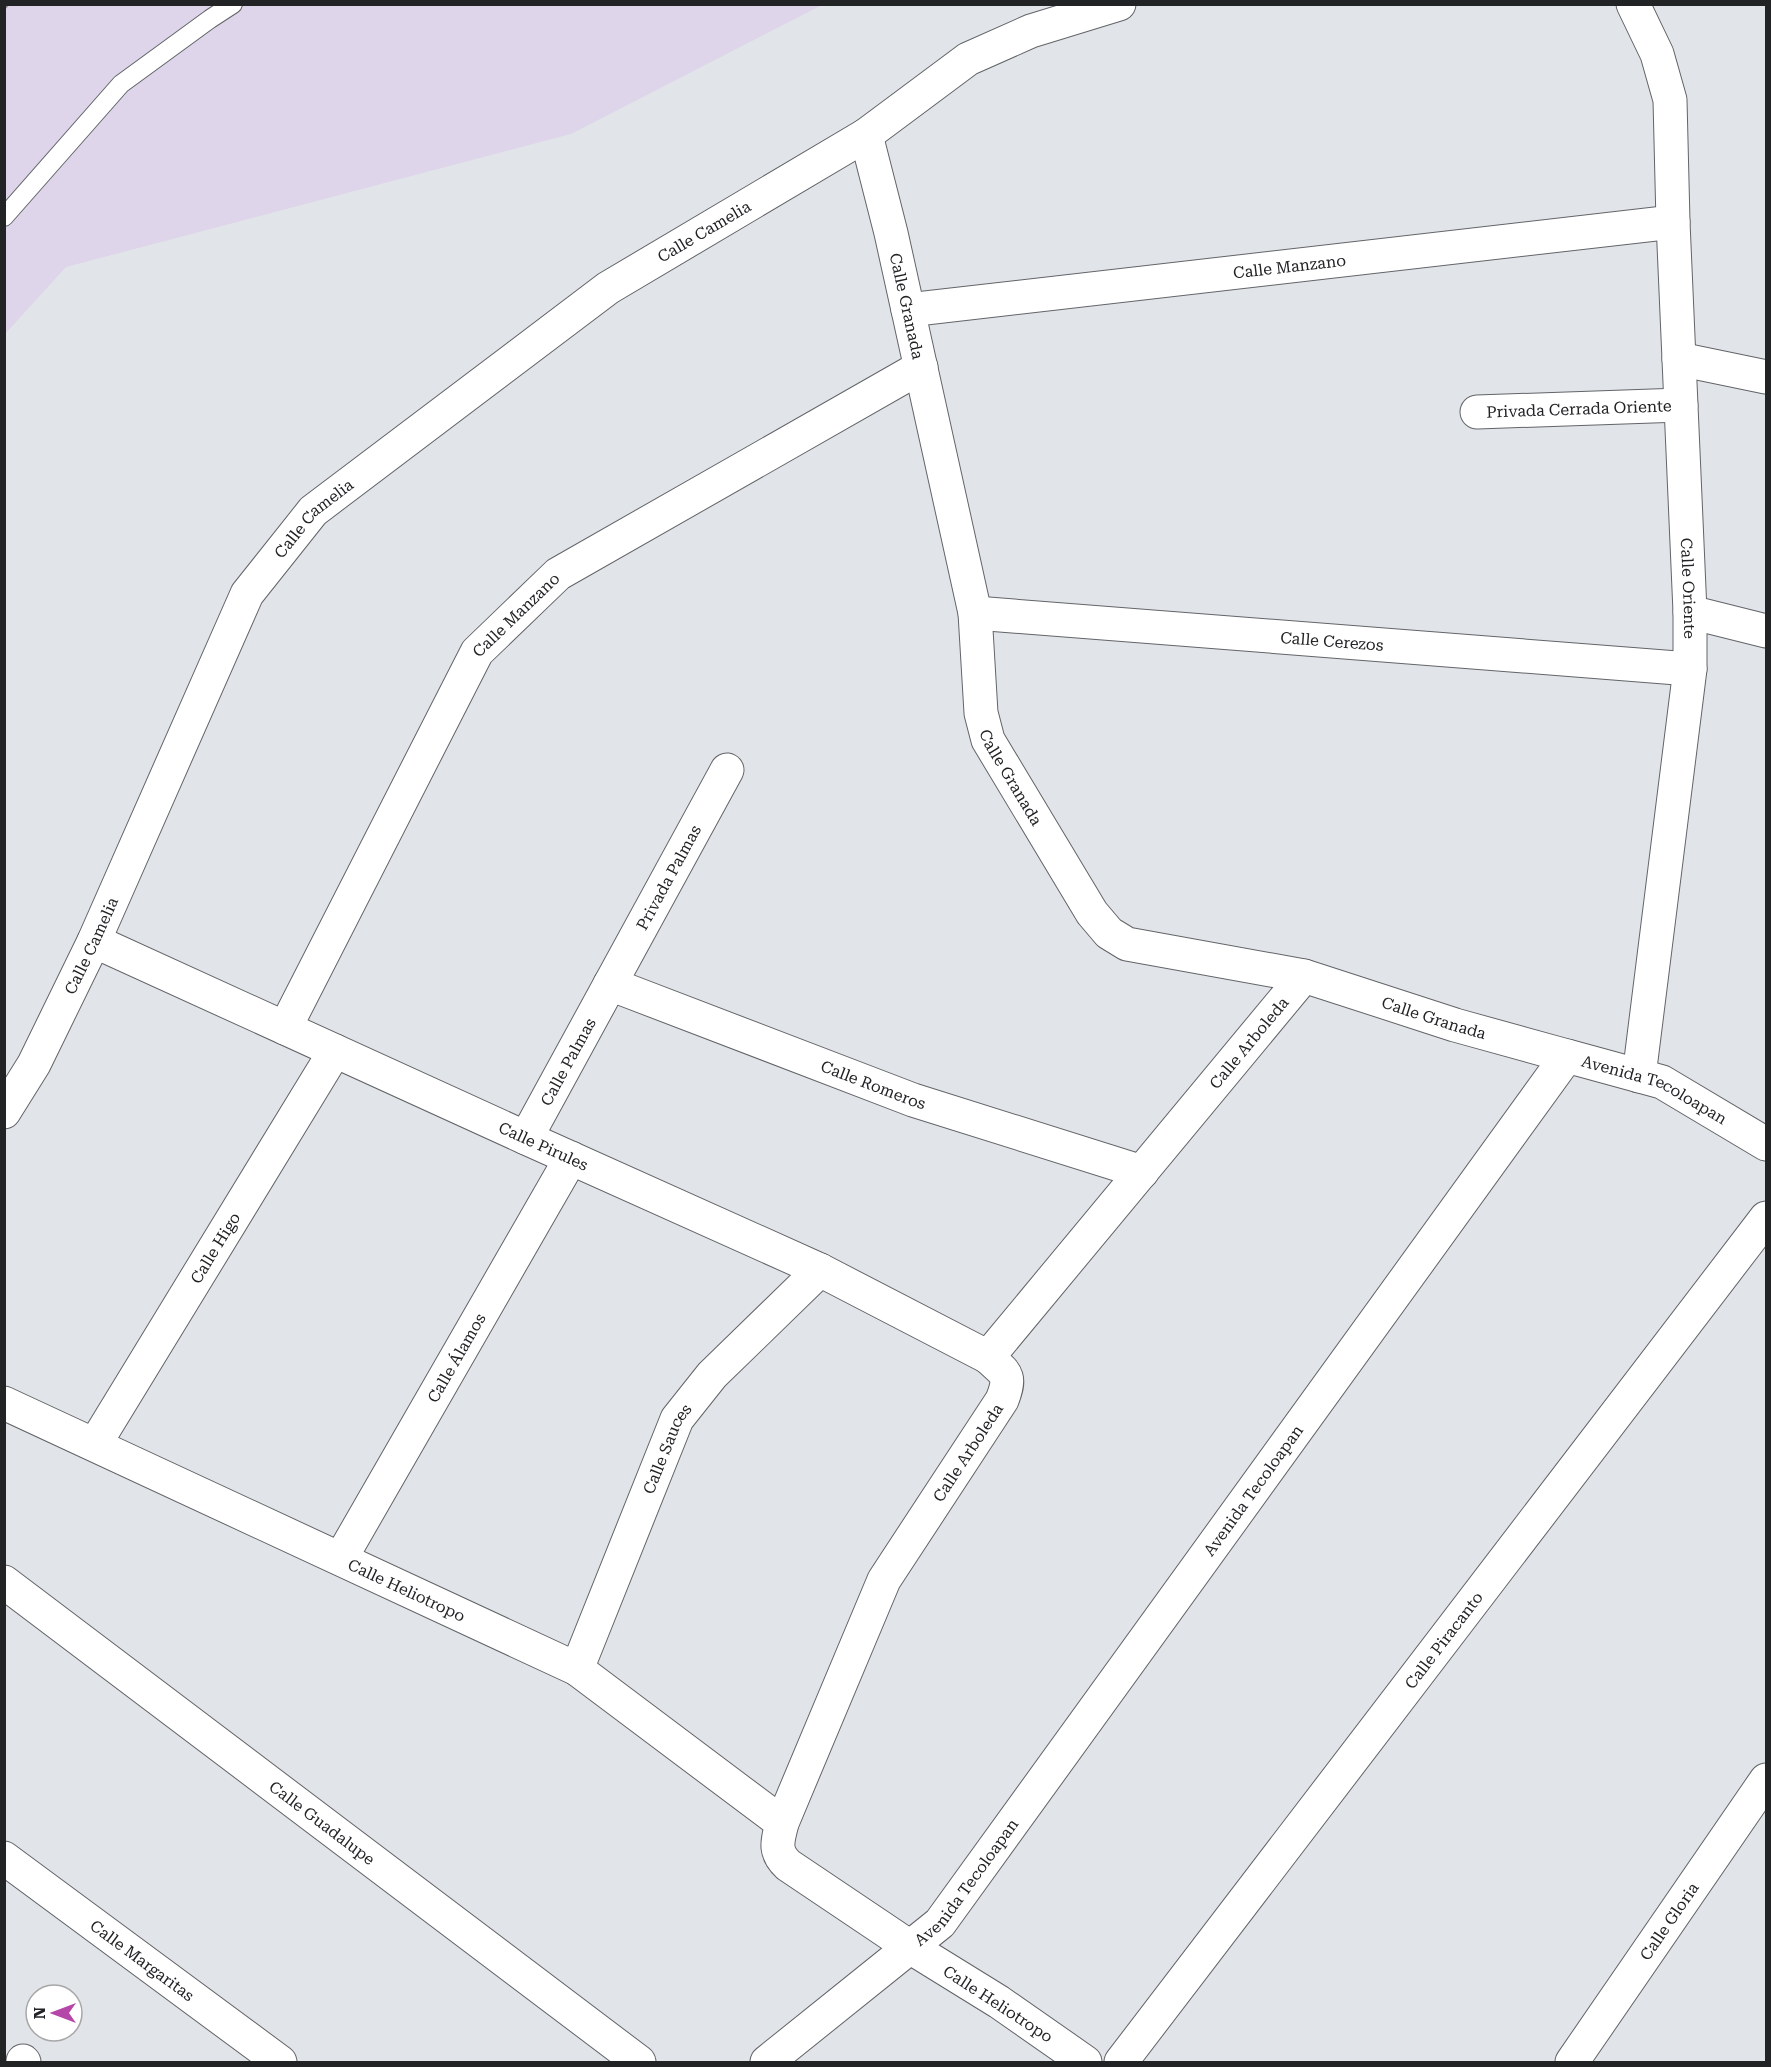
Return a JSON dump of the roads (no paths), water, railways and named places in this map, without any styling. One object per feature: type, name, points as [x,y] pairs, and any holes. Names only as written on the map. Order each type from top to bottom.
[{"type":"street","name":"Calle Camelia","points":[[4,1112],[34,1064],[93,941],[247,594],[313,511],[608,288],[866,135],[968,58],[1031,31],[1119,4]]},
{"type":"street","name":"Calle Oriente","points":[[1633,4],[1657,54],[1670,100],[1690,612],[1690,669],[1640,1076]]},
{"type":"street","name":"Calle Granada","points":[[866,135],[891,233],[975,613],[981,713],[988,740],[1092,913],[1109,933],[1127,944],[1304,976],[1455,1025],[1568,1056]]},
{"type":"street","name":"Calle Manzano","points":[[908,310],[1673,222]]},
{"type":"street","points":[[1679,359],[1767,377]]},
{"type":"street","name":"Calle Manzano","points":[[285,1028],[477,652],[558,574],[921,367]]},
{"type":"street","name":"Privada Cerrada Oriente","points":[[1477,412],[1681,405]]},
{"type":"street","points":[[1690,612],[1767,631]]},
{"type":"street","name":"Calle Cerezos","points":[[975,613],[1690,669]]},
{"type":"street","name":"Privada Palmas","points":[[610,984],[727,770]]},
{"type":"street","name":"Calle Pirules","points":[[93,941],[820,1270],[988,1357]]},
{"type":"street","name":"Calle Arboleda","points":[[910,1947],[780,1858],[777,1846],[782,1823],[884,1580],[1002,1400],[1008,1384],[1005,1372],[988,1357],[1304,976]]},
{"type":"street","name":"Calle Palmas","points":[[526,1138],[610,984]]},
{"type":"street","name":"Calle Romeros","points":[[610,984],[913,1100],[1142,1172]]},
{"type":"street","name":"Calle Higo","points":[[95,1444],[334,1051]]},
{"type":"street","name":"Avenida Tecoloapan","points":[[767,2062],[940,1923],[1568,1056],[1662,1082],[1767,1144]]},
{"type":"street","name":"Calle Álamos","points":[[341,1558],[571,1158]]},
{"type":"street","name":"Calle Piracanto","points":[[1121,2062],[1767,1218]]},
{"type":"street","name":"Calle Sauces","points":[[578,1669],[677,1419],[712,1375],[820,1270]]},
{"type":"street","name":"Calle Heliotropo","points":[[4,1402],[578,1669],[782,1823]]},
{"type":"street","name":"Calle Guadalupe","points":[[4,1582],[639,2062]]},
{"type":"street","name":"Calle Gloria","points":[[1572,2062],[1767,1780]]},
{"type":"street","name":"Calle Margaritas","points":[[4,1858],[280,2062]]},
{"type":"street","name":"Calle Heliotropo","points":[[910,1947],[999,2001],[1085,2062]]},
{"type":"lane","points":[[4,217],[121,84],[233,4]]}]
